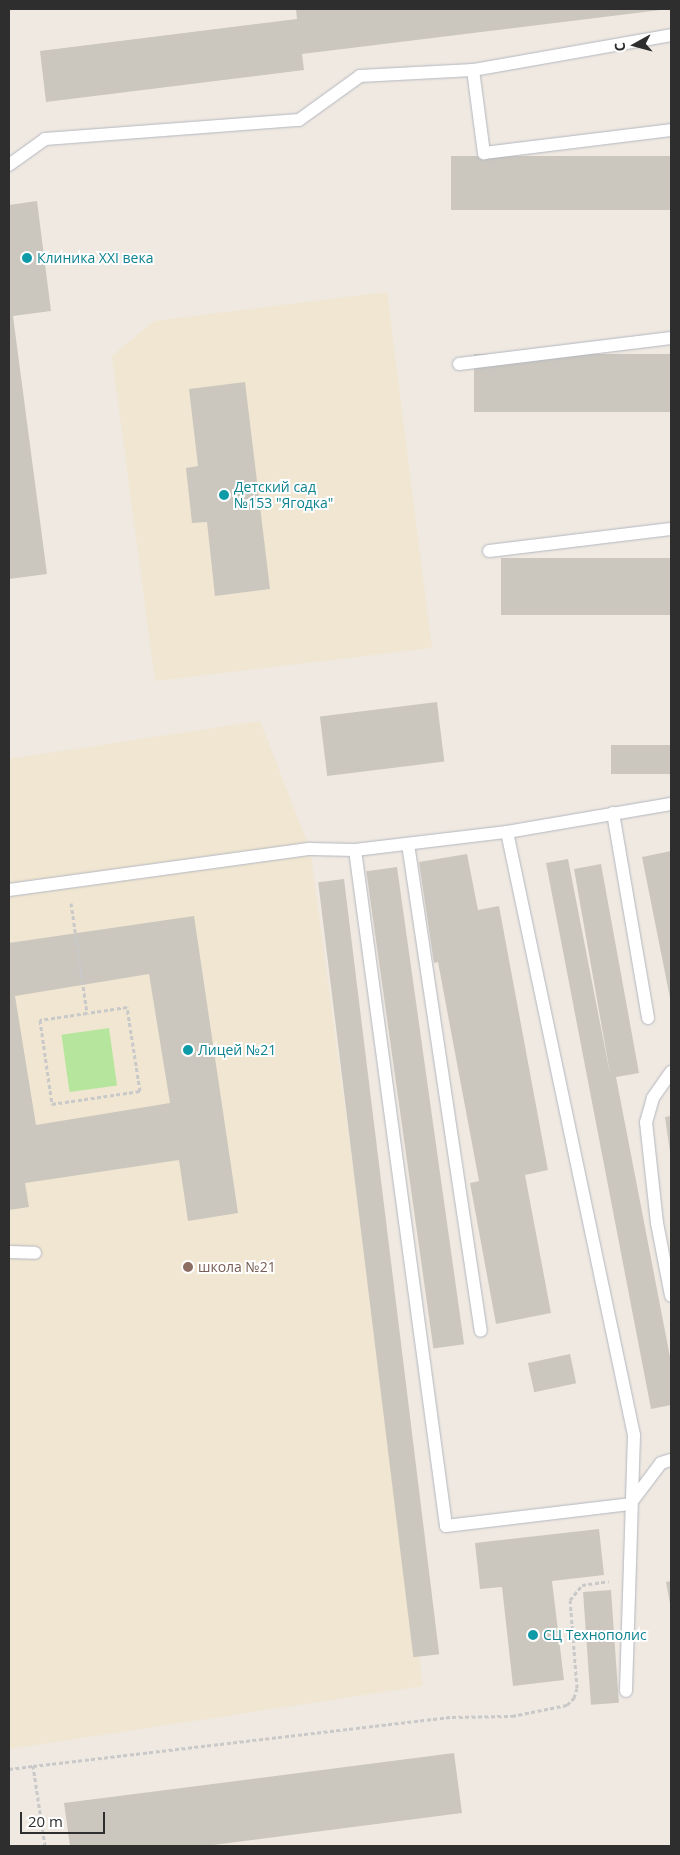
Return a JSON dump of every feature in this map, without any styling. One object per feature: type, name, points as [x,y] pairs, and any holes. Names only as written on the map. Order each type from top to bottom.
[{"type":"lane","points":[[9,165],[45,139],[299,120],[360,76],[473,70],[671,35]]},
{"type":"lane","points":[[473,70],[484,153],[671,130]]},
{"type":"lane","points":[[459,364],[671,338]]},
{"type":"lane","points":[[489,551],[671,530]]},
{"type":"lane","points":[[9,890],[67,880],[310,849],[356,850],[507,832],[671,804]]},
{"type":"lane","points":[[613,813],[648,1018]]},
{"type":"lane","points":[[507,832],[634,1435],[630,1504],[630,1578],[626,1691]]},
{"type":"lane","points":[[408,844],[480,1331]]},
{"type":"lane","points":[[356,850],[446,1526],[630,1504],[661,1463],[671,1460]]},
{"type":"lane","points":[[671,1072],[653,1098],[646,1122],[657,1223],[671,1296]]},
{"type":"lane","points":[[9,1252],[35,1253]]},
{"type":"path","points":[[67,880],[87,1013]]},
{"type":"path","points":[[128,1007],[140,1091],[52,1104],[40,1020],[87,1013],[128,1007]]},
{"type":"path","points":[[9,1769],[452,1717],[512,1716],[567,1705],[574,1698],[576,1688],[570,1600],[575,1590],[582,1585],[630,1578]]},
{"type":"path","points":[[33,1766],[45,1846]]},
{"type":"shaded area","points":[[387,292],[432,648],[155,681],[112,356],[154,321]]},
{"type":"shaded area","name":"школа №21","points":[[260,721],[310,849],[423,1686],[9,1749],[9,759]]},
{"type":"green space","points":[[109,1028],[117,1085],[70,1092],[61,1035]]},
{"type":"building","points":[[296,9],[661,10],[302,54],[304,70],[46,102],[40,51],[297,19]]},
{"type":"building","points":[[451,156],[671,156],[671,210],[451,210]]},
{"type":"building","points":[[37,201],[51,311],[13,316],[47,574],[9,579],[9,205]]},
{"type":"building","points":[[474,354],[671,354],[671,412],[474,412]]},
{"type":"building","name":"Детский сад №153 \"Ягодка\"","points":[[245,382],[270,589],[215,596],[207,522],[192,523],[186,468],[198,466],[189,389]]},
{"type":"building","points":[[501,558],[671,558],[671,615],[501,615]]},
{"type":"building","points":[[437,702],[444,762],[327,776],[320,716]]},
{"type":"building","points":[[611,745],[671,745],[671,774],[611,774]]},
{"type":"building","points":[[671,851],[671,998],[670,998],[642,857]]},
{"type":"building","points":[[467,854],[478,910],[499,906],[548,1170],[525,1175],[551,1313],[496,1324],[470,1183],[479,1181],[438,962],[434,963],[419,862]]},
{"type":"building","points":[[568,859],[611,1079],[574,869],[601,864],[639,1073],[616,1077],[671,1362],[671,1405],[651,1409],[546,863]]},
{"type":"building","points":[[397,867],[464,1344],[433,1349],[366,871]]},
{"type":"building","points":[[344,879],[439,1654],[413,1657],[318,882]]},
{"type":"building","name":"Лицей №21","points":[[194,916],[238,1213],[188,1221],[179,1160],[25,1183],[29,1207],[9,1210],[9,943]],"holes":[[[149,974],[170,1103],[36,1125],[15,996]]]},
{"type":"building","points":[[671,1116],[671,1152],[670,1152],[665,1117]]},
{"type":"building","points":[[570,1354],[576,1383],[534,1392],[528,1363]]},
{"type":"building","name":"СЦ Технополис","points":[[599,1529],[604,1575],[552,1581],[564,1680],[513,1686],[502,1587],[480,1589],[475,1543]]},
{"type":"building","points":[[671,1581],[671,1604],[670,1604],[666,1582]]},
{"type":"building","points":[[611,1590],[619,1703],[591,1705],[583,1592]]},
{"type":"building","points":[[454,1753],[462,1813],[206,1846],[70,1846],[64,1803]]},
{"type":"place","name":"Клиника XXI века","points":[[27,258]]},
{"type":"place","name":"Детский сад №153 \"Ягодка\"","points":[[224,495]]},
{"type":"place","name":"Лицей №21","points":[[188,1050]]},
{"type":"place","name":"школа №21","points":[[188,1267]]},
{"type":"place","name":"СЦ Технополис","points":[[533,1635]]}]
